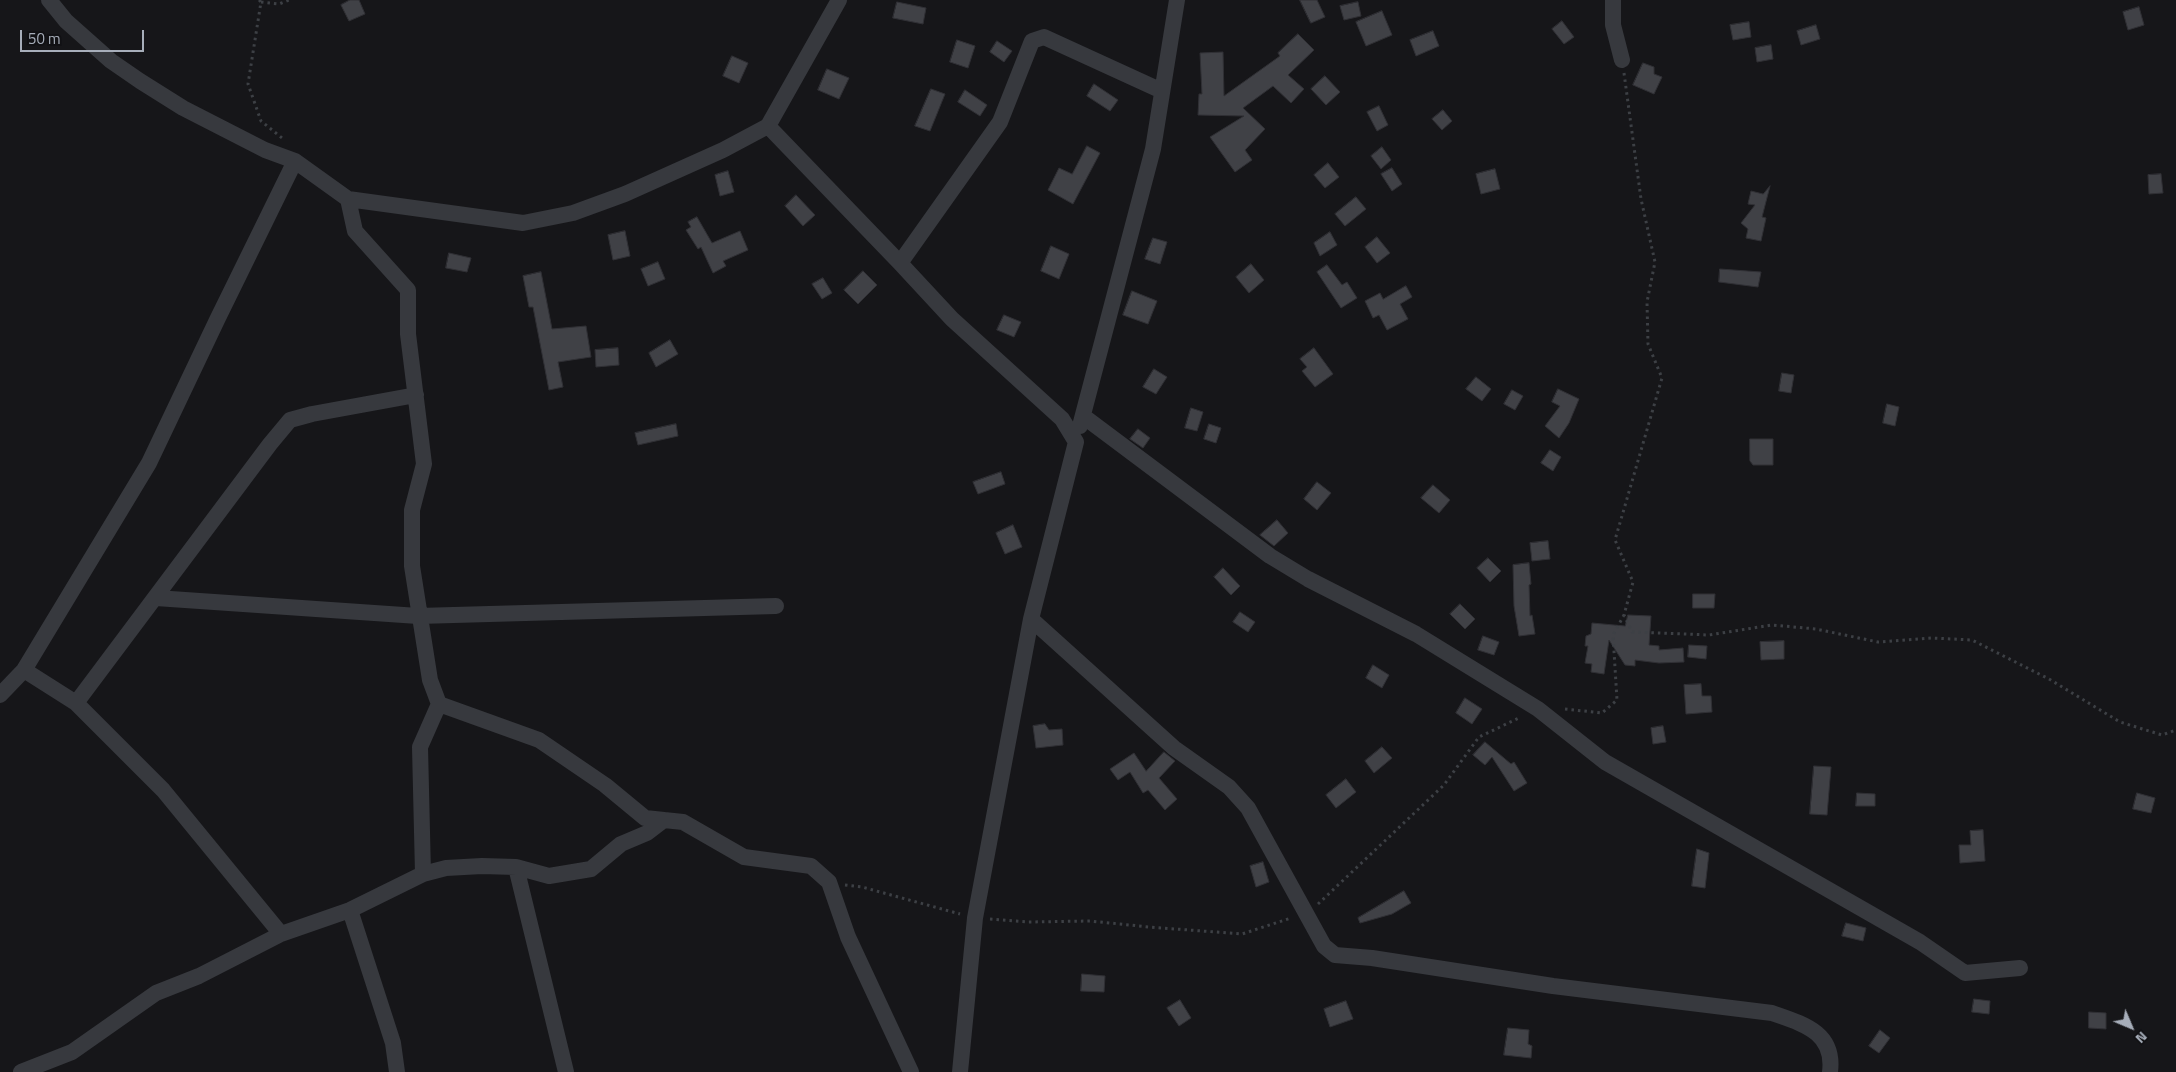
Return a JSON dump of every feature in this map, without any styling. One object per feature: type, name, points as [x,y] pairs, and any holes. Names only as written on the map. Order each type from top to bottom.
[{"type":"street","points":[[49,0],[66,20],[111,61],[140,81],[182,108],[265,150],[295,160],[348,199],[523,223],[573,213],[625,194],[723,150],[768,126],[839,0]]},
{"type":"street","points":[[960,1072],[975,918],[1031,619],[1153,149],[1177,0]]},
{"type":"street","points":[[1613,0],[1613,25],[1622,60]]},
{"type":"street","points":[[900,263],[1000,122],[1032,41],[1044,37],[1162,91]]},
{"type":"street","points":[[768,126],[952,319],[1062,419],[1076,442]]},
{"type":"street","points":[[0,695],[24,670],[149,464],[295,160]]},
{"type":"street","points":[[348,199],[356,231],[408,290],[408,334],[424,464],[412,510],[412,566],[418,616],[430,680],[439,704],[420,748],[423,874]]},
{"type":"street","points":[[76,703],[290,420],[312,414],[416,395]]},
{"type":"street","points":[[1083,416],[1270,556],[1308,579],[1416,634],[1538,709],[1604,762],[1920,942],[1965,973],[2020,968]]},
{"type":"street","points":[[156,598],[418,616],[776,606]]},
{"type":"street","points":[[1031,619],[1174,748],[1229,787],[1248,808],[1324,946],[1335,955],[1372,958],[1552,986],[1772,1013],[1801,1023],[1821,1035],[1832,1059],[1830,1072]]},
{"type":"street","points":[[24,670],[76,703],[164,790],[281,934]]},
{"type":"street","points":[[439,704],[538,740],[605,785],[646,818],[683,822],[744,857],[811,866],[829,882],[848,936],[911,1072]]},
{"type":"street","points":[[21,1072],[72,1052],[156,993],[199,976],[281,934],[350,910],[423,874],[446,868],[516,867],[549,876],[591,869],[622,844],[647,833],[664,820]]},
{"type":"street","points":[[516,867],[566,1072]]},
{"type":"street","points":[[350,910],[393,1043],[397,1072]]},
{"type":"path","points":[[289,0],[279,4],[260,1],[248,84],[261,121],[294,148],[295,160]]},
{"type":"path","points":[[1622,60],[1641,199],[1655,262],[1647,302],[1648,344],[1662,378],[1615,540],[1633,582],[1624,615],[1632,632],[1709,635],[1772,625],[1816,629],[1878,642],[1932,638],[1972,640],[2056,684],[2120,722],[2162,735],[2176,730]]},
{"type":"building","points":[[350,0],[359,0],[365,14],[349,21],[341,5]]},
{"type":"building","points":[[1300,0],[1317,0],[1325,17],[1311,23]]},
{"type":"building","points":[[897,2],[926,8],[923,24],[893,18]]},
{"type":"building","points":[[1358,2],[1361,16],[1344,20],[1340,6]]},
{"type":"building","points":[[2139,7],[2144,25],[2128,30],[2123,12]]},
{"type":"building","points":[[1382,11],[1392,35],[1366,46],[1356,22]]},
{"type":"building","points":[[1562,21],[1574,37],[1564,44],[1552,29]]},
{"type":"building","points":[[1749,22],[1751,37],[1733,40],[1730,25]]},
{"type":"building","points":[[1816,25],[1820,39],[1801,45],[1797,31]]},
{"type":"building","points":[[1433,31],[1439,46],[1416,56],[1410,40]]},
{"type":"building","points":[[1298,34],[1314,50],[1288,75],[1304,89],[1291,103],[1273,86],[1243,108],[1265,129],[1245,150],[1252,160],[1235,172],[1210,137],[1244,116],[1198,115],[1199,94],[1202,94],[1200,53],[1223,52],[1224,96],[1280,56],[1278,53]]},
{"type":"building","points":[[957,40],[975,46],[968,68],[950,62]]},
{"type":"building","points":[[997,41],[1012,51],[1004,62],[990,52]]},
{"type":"building","points":[[1771,45],[1773,59],[1757,62],[1755,48]]},
{"type":"building","points":[[732,56],[748,63],[739,83],[723,76]]},
{"type":"building","points":[[1643,63],[1654,67],[1654,74],[1662,77],[1654,94],[1633,85]]},
{"type":"building","points":[[827,69],[849,78],[839,99],[818,90]]},
{"type":"building","points":[[1325,76],[1340,92],[1326,105],[1311,89]]},
{"type":"building","points":[[1094,84],[1118,100],[1110,111],[1087,96]]},
{"type":"building","points":[[931,89],[945,94],[930,131],[915,126]]},
{"type":"building","points":[[965,90],[987,105],[980,116],[958,102]]},
{"type":"building","points":[[1379,106],[1388,125],[1377,131],[1367,112]]},
{"type":"building","points":[[1443,110],[1452,121],[1442,130],[1432,119]]},
{"type":"building","points":[[1087,146],[1100,153],[1073,204],[1048,190],[1059,168],[1072,174]]},
{"type":"building","points":[[1382,147],[1391,160],[1381,169],[1371,156]]},
{"type":"building","points":[[1328,163],[1339,177],[1325,188],[1314,175]]},
{"type":"building","points":[[1392,168],[1402,184],[1392,191],[1381,174]]},
{"type":"building","points":[[1495,169],[1500,189],[1481,194],[1476,174]]},
{"type":"building","points":[[728,171],[734,192],[720,196],[715,175]]},
{"type":"building","points":[[2161,174],[2163,193],[2149,194],[2148,175]]},
{"type":"building","points":[[1770,186],[1762,217],[1766,218],[1761,241],[1746,238],[1748,229],[1741,223],[1755,205],[1748,204],[1751,191],[1763,194]]},
{"type":"building","points":[[796,195],[815,215],[803,226],[785,206]]},
{"type":"building","points":[[1356,197],[1366,209],[1345,226],[1335,214]]},
{"type":"building","points":[[697,217],[712,243],[740,231],[748,250],[723,261],[726,266],[713,273],[701,247],[698,249],[686,230],[691,227],[688,222]]},
{"type":"building","points":[[625,231],[630,256],[613,260],[608,235]]},
{"type":"building","points":[[1330,232],[1337,245],[1320,256],[1314,243]]},
{"type":"building","points":[[1377,237],[1390,253],[1377,263],[1365,247]]},
{"type":"building","points":[[1153,238],[1167,242],[1160,264],[1145,259]]},
{"type":"building","points":[[1051,246],[1069,254],[1059,279],[1041,271]]},
{"type":"building","points":[[449,253],[471,258],[467,272],[446,268]]},
{"type":"building","points":[[658,262],[665,279],[648,286],[641,269]]},
{"type":"building","points":[[1251,264],[1264,280],[1249,293],[1236,277]]},
{"type":"building","points":[[1327,265],[1342,285],[1347,282],[1357,298],[1341,308],[1317,272]]},
{"type":"building","points":[[1720,269],[1761,272],[1758,287],[1719,282]]},
{"type":"building","points":[[863,271],[877,285],[858,304],[844,290]]},
{"type":"building","points":[[541,272],[552,329],[586,326],[591,357],[558,362],[563,387],[549,390],[533,307],[529,307],[523,276]]},
{"type":"building","points":[[823,278],[832,293],[822,299],[812,284]]},
{"type":"building","points":[[1406,286],[1412,297],[1400,304],[1408,319],[1387,330],[1379,315],[1373,318],[1365,301],[1380,293],[1383,299]]},
{"type":"building","points":[[1132,291],[1157,301],[1148,324],[1123,315]]},
{"type":"building","points":[[1004,315],[1021,322],[1014,337],[997,330]]},
{"type":"building","points":[[670,340],[678,354],[656,367],[649,353]]},
{"type":"building","points":[[618,348],[619,365],[596,367],[595,350]]},
{"type":"building","points":[[1314,348],[1333,374],[1315,387],[1302,371],[1307,367],[1300,359]]},
{"type":"building","points":[[1154,369],[1167,377],[1156,394],[1143,387]]},
{"type":"building","points":[[1782,373],[1794,375],[1791,393],[1779,391]]},
{"type":"building","points":[[1476,377],[1491,389],[1482,401],[1466,389]]},
{"type":"building","points":[[1558,389],[1579,399],[1569,423],[1559,438],[1545,426],[1560,406],[1552,402]]},
{"type":"building","points":[[1512,390],[1523,396],[1515,410],[1504,404]]},
{"type":"building","points":[[1887,404],[1899,407],[1895,426],[1883,423]]},
{"type":"building","points":[[1191,408],[1203,412],[1197,431],[1185,428]]},
{"type":"building","points":[[676,424],[678,436],[638,445],[635,433]]},
{"type":"building","points":[[1209,424],[1221,428],[1216,443],[1204,439]]},
{"type":"building","points":[[1138,429],[1150,438],[1143,448],[1130,439]]},
{"type":"building","points":[[1750,439],[1773,439],[1773,465],[1753,465],[1750,461]]},
{"type":"building","points":[[1550,450],[1561,457],[1553,471],[1541,463]]},
{"type":"building","points":[[1001,472],[1005,484],[978,494],[973,482]]},
{"type":"building","points":[[1317,482],[1331,493],[1317,510],[1304,499]]},
{"type":"building","points":[[1433,485],[1450,500],[1439,513],[1421,498]]},
{"type":"building","points":[[1277,520],[1288,533],[1274,546],[1260,535]]},
{"type":"building","points":[[1013,525],[1022,547],[1005,554],[996,533]]},
{"type":"building","points":[[1548,541],[1550,559],[1532,561],[1530,543]]},
{"type":"building","points":[[1488,558],[1501,571],[1490,582],[1477,568]]},
{"type":"building","points":[[1529,563],[1531,584],[1529,585],[1530,616],[1532,615],[1535,634],[1519,636],[1514,606],[1513,565]]},
{"type":"building","points":[[1223,568],[1240,586],[1231,595],[1214,577]]},
{"type":"building","points":[[1693,594],[1715,594],[1714,608],[1693,608]]},
{"type":"building","points":[[1460,604],[1475,619],[1465,629],[1450,614]]},
{"type":"building","points":[[1240,612],[1255,622],[1248,632],[1233,622]]},
{"type":"building","points":[[1628,615],[1651,616],[1649,645],[1659,646],[1659,650],[1683,648],[1684,662],[1659,663],[1635,660],[1635,666],[1625,665],[1609,640],[1604,674],[1591,672],[1592,664],[1585,663],[1588,646],[1585,646],[1586,636],[1591,634],[1592,623],[1625,626]]},
{"type":"building","points":[[1483,636],[1499,642],[1494,655],[1478,650]]},
{"type":"building","points":[[1784,641],[1784,659],[1761,660],[1760,642]]},
{"type":"building","points":[[1689,645],[1707,646],[1706,659],[1688,657]]},
{"type":"building","points":[[1373,665],[1389,675],[1382,688],[1366,678]]},
{"type":"building","points":[[1701,684],[1702,696],[1711,696],[1712,712],[1686,714],[1684,685]]},
{"type":"building","points":[[1465,698],[1482,709],[1472,724],[1456,713]]},
{"type":"building","points":[[1045,724],[1049,730],[1062,729],[1063,745],[1036,748],[1033,726]]},
{"type":"building","points":[[1663,726],[1666,742],[1653,744],[1651,728]]},
{"type":"building","points":[[1485,742],[1511,764],[1514,762],[1527,783],[1514,791],[1492,757],[1485,765],[1473,755]]},
{"type":"building","points":[[1382,747],[1392,758],[1374,773],[1365,761]]},
{"type":"building","points":[[1164,752],[1175,761],[1159,778],[1177,799],[1165,810],[1148,790],[1143,793],[1130,772],[1118,780],[1110,769],[1134,753],[1146,771]]},
{"type":"building","points":[[1814,766],[1831,767],[1827,815],[1810,814]]},
{"type":"building","points":[[1346,779],[1356,792],[1336,808],[1326,795]]},
{"type":"building","points":[[1857,793],[1875,794],[1875,806],[1856,806]]},
{"type":"building","points":[[2137,793],[2155,798],[2151,813],[2133,809]]},
{"type":"building","points":[[1983,830],[1985,861],[1960,863],[1959,845],[1971,845],[1970,831]]},
{"type":"building","points":[[1697,849],[1709,853],[1705,888],[1692,886]]},
{"type":"building","points":[[1263,862],[1269,882],[1256,887],[1250,866]]},
{"type":"building","points":[[1404,891],[1411,903],[1392,914],[1360,923],[1358,918]]},
{"type":"building","points":[[1846,923],[1866,928],[1863,941],[1842,936]]},
{"type":"building","points":[[1082,974],[1105,976],[1104,992],[1081,991]]},
{"type":"building","points":[[1974,999],[1990,1001],[1989,1014],[1972,1012]]},
{"type":"building","points":[[1180,1000],[1191,1018],[1179,1026],[1167,1008]]},
{"type":"building","points":[[1346,1001],[1353,1019],[1330,1027],[1324,1009]]},
{"type":"building","points":[[2089,1012],[2106,1013],[2106,1029],[2089,1028]]},
{"type":"building","points":[[1508,1028],[1529,1030],[1528,1044],[1532,1046],[1531,1058],[1504,1055]]},
{"type":"building","points":[[1880,1030],[1890,1038],[1879,1053],[1869,1046]]}]
